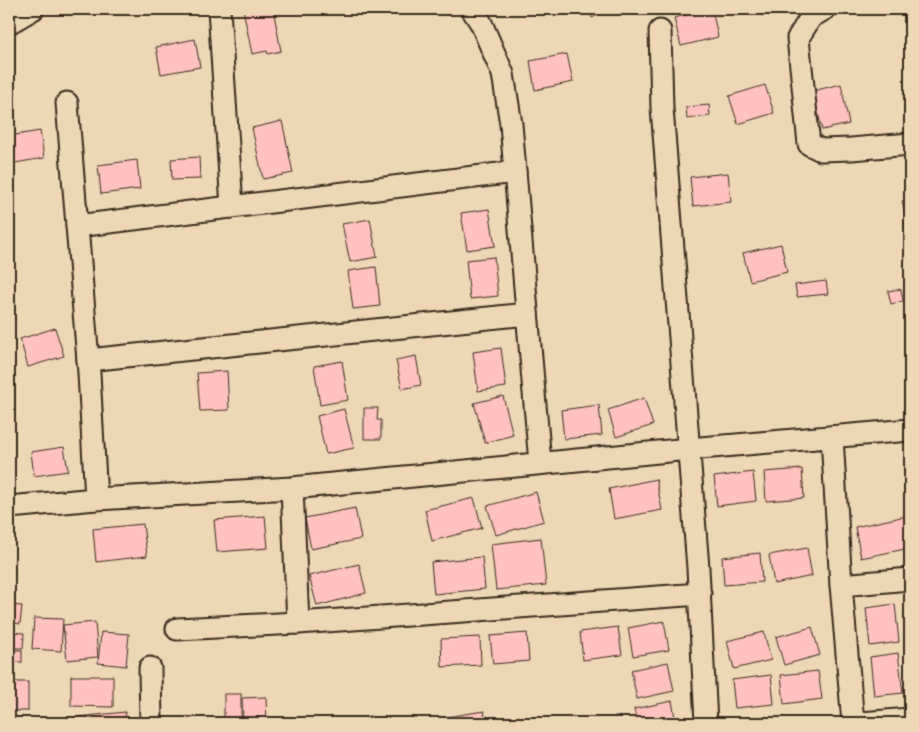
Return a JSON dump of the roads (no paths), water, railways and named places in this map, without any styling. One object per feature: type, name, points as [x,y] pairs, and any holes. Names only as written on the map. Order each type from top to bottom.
[{"type":"street","points":[[219,9],[232,207]]},
{"type":"street","points":[[472,9],[481,23],[503,74],[511,124],[540,463]]},
{"type":"street","points":[[825,9],[811,16],[798,38],[809,144],[821,150],[910,144]]},
{"type":"street","points":[[660,31],[662,108],[700,594],[706,723]]},
{"type":"street","points":[[67,103],[88,360],[96,499]]},
{"type":"street","points":[[77,226],[515,172]]},
{"type":"street","points":[[88,360],[527,314]]},
{"type":"street","points":[[9,507],[96,499],[292,488],[689,449],[910,430]]},
{"type":"street","points":[[832,437],[841,585],[853,723]]},
{"type":"street","points":[[292,488],[298,623]]},
{"type":"street","points":[[841,585],[910,579]]},
{"type":"street","points":[[176,629],[298,623],[700,594]]},
{"type":"street","points":[[150,668],[151,723]]},
{"type":"street","points":[[861,723],[910,720]]}]
